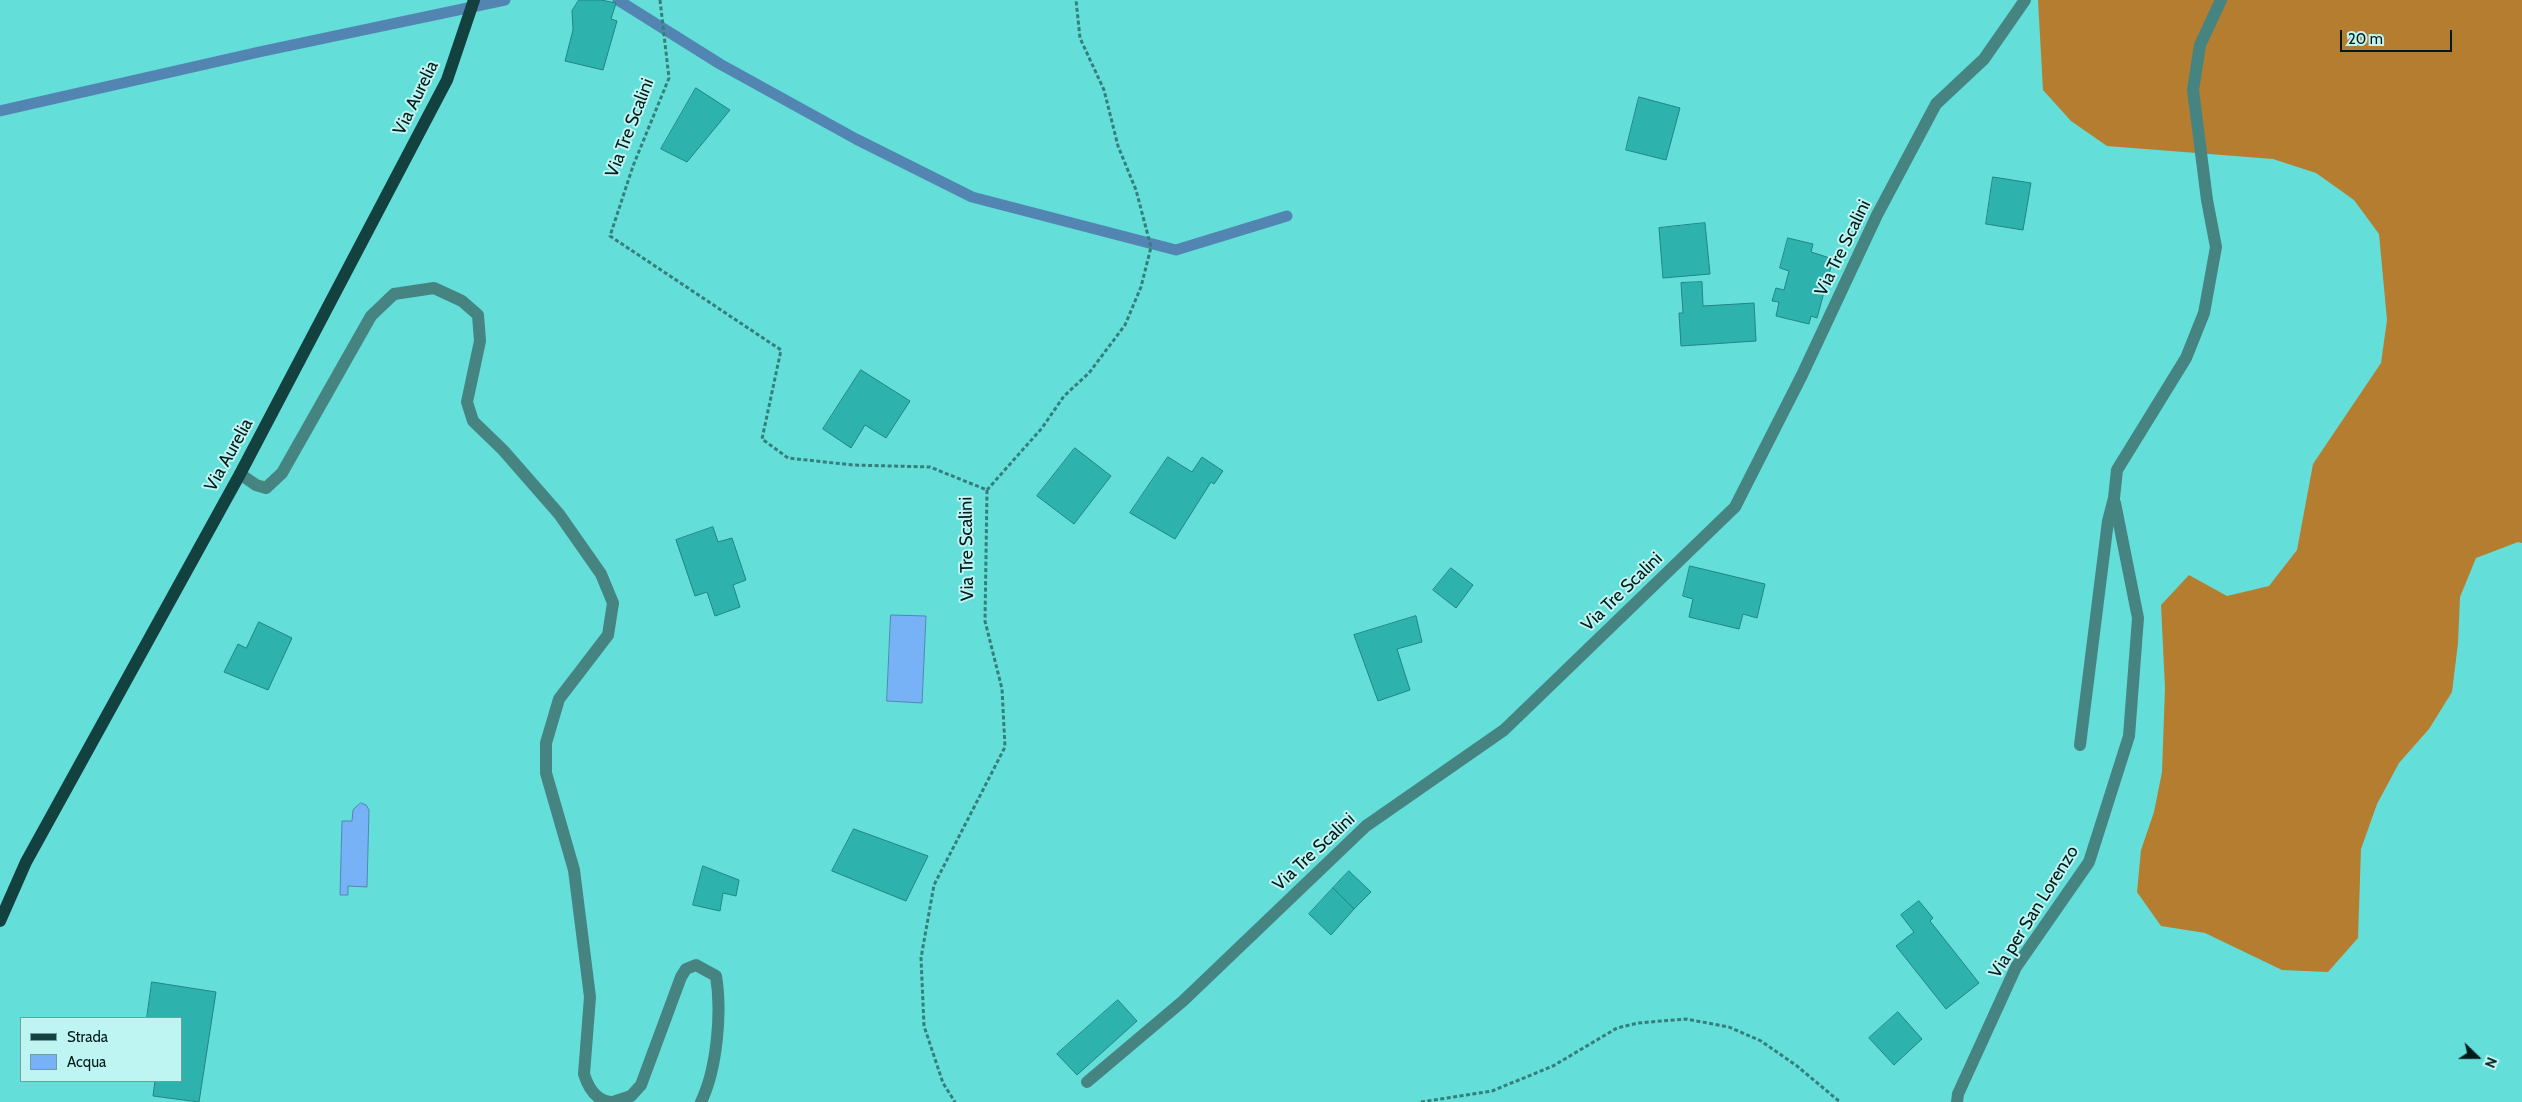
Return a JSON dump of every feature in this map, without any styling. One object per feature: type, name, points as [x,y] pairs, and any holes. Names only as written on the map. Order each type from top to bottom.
[{"type":"main road","name":"Via Aurelia","points":[[0,921],[26,862],[240,474],[447,80],[474,0]]},
{"type":"street","name":"Via Tre Scalini","points":[[1087,1082],[1183,1001],[1366,826],[1504,730],[1735,508],[1802,375],[1877,215],[1936,104],[1984,59],[2025,0]]},
{"type":"street","points":[[2080,745],[2108,520],[2114,498],[2117,470],[2186,358],[2204,313],[2216,247],[2207,200],[2194,90],[2200,45],[2221,0]]},
{"type":"street","points":[[240,474],[256,485],[266,488],[282,473],[371,316],[394,294],[434,288],[462,301],[478,315],[480,341],[467,402],[473,421],[502,450],[559,514],[601,574],[613,603],[608,635],[559,699],[546,743],[546,773],[574,870],[590,997],[584,1074],[587,1084],[601,1100],[612,1102],[631,1096],[641,1085],[681,977],[686,968],[696,965],[716,976],[718,986],[716,1046],[701,1102]]},
{"type":"street","name":"Via per San Lorenzo","points":[[1957,1102],[1958,1094],[2016,967],[2089,862],[2129,736],[2138,618],[2114,498]]},
{"type":"path","name":"Via Tre Scalini","points":[[660,0],[669,78],[633,166],[610,236],[781,350],[762,439],[788,458],[853,465],[930,467],[986,490],[985,621],[1002,690],[1005,747],[934,885],[921,958],[924,1026],[944,1083],[955,1102]]},
{"type":"path","points":[[986,490],[1042,428],[1064,396],[1089,373],[1125,325],[1141,287],[1151,247],[1136,190],[1118,146],[1104,90],[1080,38],[1076,0]]},
{"type":"path","points":[[1422,1102],[1492,1091],[1553,1066],[1617,1028],[1638,1022],[1686,1019],[1729,1027],[1762,1041],[1797,1066],[1840,1102]]},
{"type":"shaded area","points":[[2038,0],[2522,0],[2522,543],[2518,542],[2476,558],[2460,597],[2458,643],[2452,692],[2429,729],[2399,763],[2377,804],[2361,849],[2358,938],[2328,972],[2282,970],[2205,933],[2161,926],[2137,892],[2141,850],[2154,812],[2162,772],[2165,688],[2161,605],[2189,575],[2227,596],[2269,586],[2297,550],[2313,464],[2381,363],[2387,320],[2379,234],[2354,200],[2316,173],[2273,159],[2107,146],[2071,121],[2043,90]]},
{"type":"water","points":[[891,615],[926,616],[922,703],[887,701]]},
{"type":"water","points":[[361,803],[366,805],[369,810],[367,887],[348,886],[348,895],[340,895],[342,821],[352,821],[353,810]]},
{"type":"building","points":[[579,0],[601,0],[616,3],[611,19],[617,21],[603,70],[565,61],[573,30],[572,11]]},
{"type":"building","points":[[696,88],[730,110],[687,162],[661,149]]},
{"type":"building","points":[[1639,97],[1680,108],[1666,160],[1626,150]]},
{"type":"building","points":[[1993,177],[2031,183],[2023,230],[1986,224]]},
{"type":"building","points":[[1705,223],[1710,274],[1663,278],[1659,228]]},
{"type":"building","points":[[1788,238],[1813,244],[1811,252],[1833,259],[1817,318],[1811,316],[1809,324],[1776,316],[1779,302],[1772,301],[1776,288],[1784,290],[1789,271],[1780,268]]},
{"type":"building","points":[[1702,282],[1703,306],[1754,303],[1756,341],[1681,346],[1679,313],[1683,313],[1681,283]]},
{"type":"building","points":[[861,370],[910,401],[886,438],[865,425],[851,448],[823,429]]},
{"type":"building","points":[[1075,448],[1111,476],[1074,524],[1037,496]]},
{"type":"building","points":[[1168,457],[1192,472],[1202,457],[1223,471],[1214,484],[1211,482],[1175,539],[1130,513]]},
{"type":"building","points":[[713,527],[718,542],[732,538],[746,580],[733,585],[740,607],[715,616],[707,592],[695,596],[676,540]]},
{"type":"building","points":[[1690,566],[1765,584],[1757,618],[1743,614],[1739,629],[1689,617],[1693,599],[1683,596]]},
{"type":"building","points":[[1451,568],[1473,585],[1456,608],[1433,590]]},
{"type":"building","points":[[1416,616],[1422,642],[1397,649],[1410,690],[1378,701],[1354,635]]},
{"type":"building","points":[[259,622],[292,638],[268,690],[224,672],[238,644],[246,648]]},
{"type":"building","points":[[854,829],[928,856],[906,901],[832,871]]},
{"type":"building","points":[[703,866],[739,880],[736,896],[723,893],[720,911],[693,905]]},
{"type":"building","points":[[1349,871],[1371,892],[1354,909],[1333,888]]},
{"type":"building","points":[[1333,888],[1354,909],[1331,935],[1309,914]]},
{"type":"building","points":[[1919,901],[1933,918],[1930,921],[1979,983],[1946,1009],[1896,946],[1914,932],[1901,915]]},
{"type":"building","points":[[152,982],[216,992],[199,1102],[153,1096],[155,1082],[182,1082],[182,1017],[147,1017]]},
{"type":"building","points":[[1118,1000],[1137,1021],[1077,1075],[1057,1054]]},
{"type":"building","points":[[1898,1012],[1922,1039],[1894,1065],[1869,1038]]},
{"type":"waterway","points":[[0,111],[259,52],[505,0]]},
{"type":"waterway","points":[[618,0],[720,64],[856,139],[972,197],[1176,250],[1287,216]]}]
